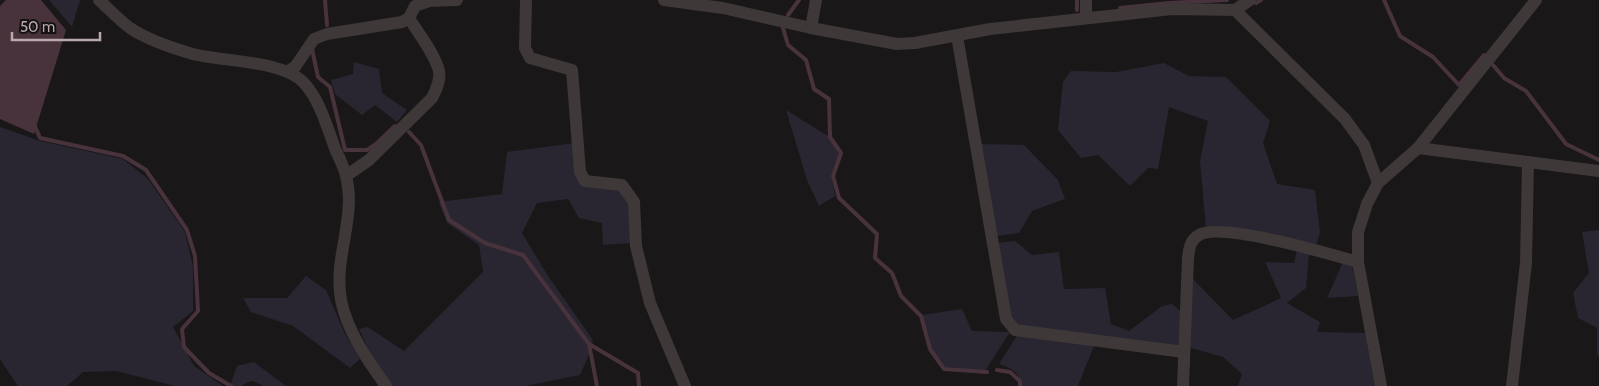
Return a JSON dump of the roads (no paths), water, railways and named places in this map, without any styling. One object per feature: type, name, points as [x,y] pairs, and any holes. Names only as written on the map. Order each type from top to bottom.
[{"type":"street","points":[[100,0],[130,28],[159,42],[194,54],[262,64],[288,71],[304,82],[315,99],[346,176],[348,202],[346,227],[339,264],[341,301],[348,322],[370,363],[386,386]]},
{"type":"street","points":[[346,176],[369,160],[432,98],[438,86],[439,72],[433,58],[409,18],[411,3],[457,0]]},
{"type":"street","points":[[526,0],[526,48],[530,58],[572,70],[580,172],[585,181],[622,185],[634,202],[636,246],[650,303],[685,386]]},
{"type":"street","points":[[664,0],[724,8],[810,28],[897,44],[915,43],[990,29],[1172,9],[1235,10],[1250,0]]},
{"type":"street","points":[[810,28],[816,0]]},
{"type":"street","points":[[1086,0],[1086,18]]},
{"type":"street","points":[[1380,386],[1358,262],[1358,232],[1367,204],[1378,184],[1418,148],[1536,0]]},
{"type":"street","points":[[1235,10],[1345,119],[1364,145],[1378,184]]},
{"type":"street","points":[[288,71],[296,67],[314,39],[327,34],[402,22],[409,18]]},
{"type":"street","points":[[957,36],[1006,319],[1014,330],[1184,352]]},
{"type":"street","points":[[1418,148],[1599,171]]},
{"type":"street","points":[[1512,386],[1526,263],[1528,163]]},
{"type":"street","points":[[1183,386],[1188,258],[1191,242],[1200,234],[1216,232],[1248,235],[1313,249],[1358,262]]},
{"type":"waterway","points":[[325,0],[327,25]]},
{"type":"waterway","points":[[788,15],[799,0]]},
{"type":"waterway","points":[[1077,0],[1077,10]]},
{"type":"waterway","points":[[1120,8],[1227,0]]},
{"type":"waterway","points":[[1256,3],[1261,0]]},
{"type":"waterway","points":[[1384,0],[1400,36],[1433,57],[1459,85],[1484,55]]},
{"type":"waterway","points":[[783,28],[788,45],[806,60],[814,89],[829,99],[830,137],[841,153],[833,176],[839,198],[877,234],[875,258],[892,273],[901,296],[921,316],[930,349],[944,369],[987,372]]},
{"type":"waterway","points":[[312,49],[318,77],[330,87],[345,150],[367,150],[395,126]]},
{"type":"waterway","points":[[1493,65],[1504,78],[1526,91],[1566,144],[1599,160]]},
{"type":"waterway","points":[[34,124],[40,138],[123,156],[146,170],[187,230],[195,256],[198,311],[182,329],[184,347],[209,373],[231,386]]},
{"type":"waterway","points":[[409,132],[421,145],[449,220],[485,243],[523,255],[589,344],[597,386]]},
{"type":"waterway","points":[[589,344],[638,373],[639,386]]},
{"type":"waterway","points":[[997,370],[1010,372],[1020,381],[1020,386]]}]
